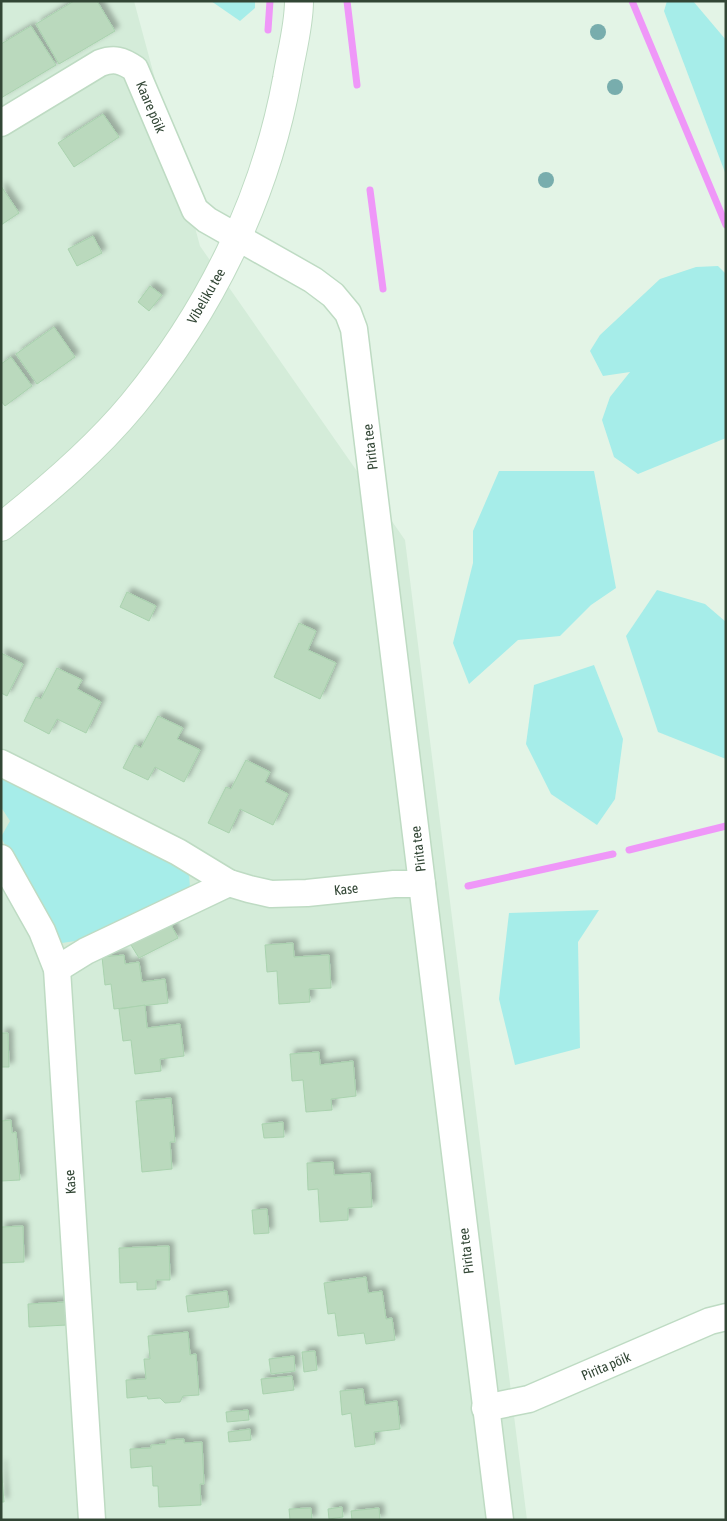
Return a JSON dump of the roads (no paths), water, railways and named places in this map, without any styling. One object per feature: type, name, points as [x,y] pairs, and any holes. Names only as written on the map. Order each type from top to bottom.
[{"type":"street","name":"Vibeliku tee","points":[[1,527],[49,488],[132,405],[179,341],[206,299],[238,239],[254,201],[281,112],[299,1]]},
{"type":"street","name":"Kaare põik","points":[[1,123],[100,63],[111,60],[122,61],[134,69],[195,210],[206,220],[238,239]]},
{"type":"street","name":"Pirita tee","points":[[238,239],[313,280],[333,295],[348,313],[354,329],[500,1520]]},
{"type":"street","name":"Kase","points":[[1,763],[178,852],[229,883],[271,894],[422,884]]},
{"type":"street","name":"Kase","points":[[1,858],[42,930],[57,969],[92,1520]]},
{"type":"street","points":[[57,969],[86,951],[229,883]]},
{"type":"street","name":"Pirita põik","points":[[485,1408],[529,1399],[710,1321],[726,1317]]},
{"type":"waterway","points":[[268,30],[270,1]]},
{"type":"waterway","points":[[347,1],[357,85]]},
{"type":"waterway","points":[[632,1],[726,225]]},
{"type":"waterway","points":[[370,190],[383,289]]},
{"type":"waterway","points":[[629,850],[726,826]]},
{"type":"waterway","points":[[468,886],[613,854]]}]
